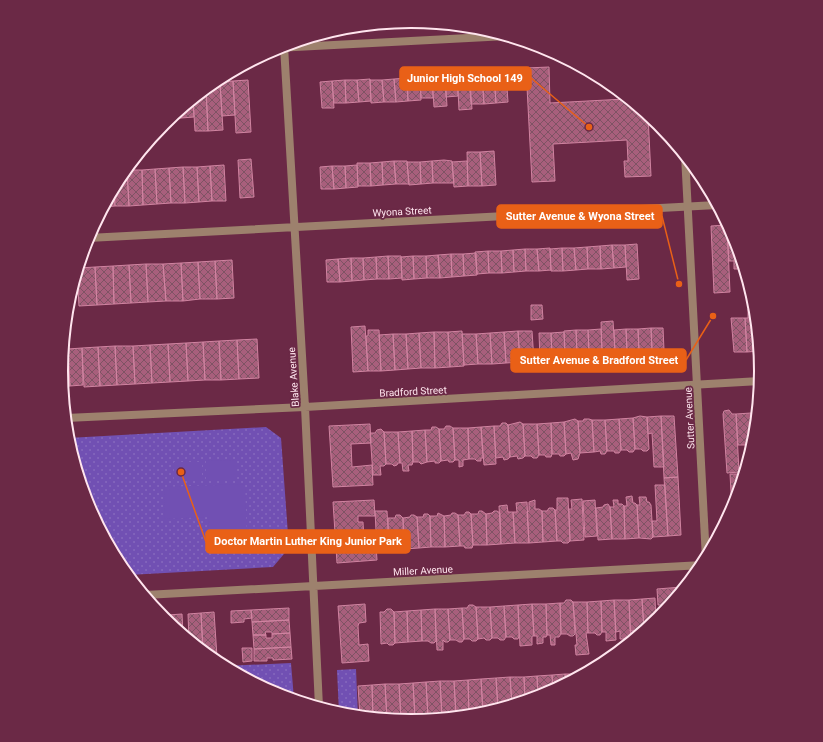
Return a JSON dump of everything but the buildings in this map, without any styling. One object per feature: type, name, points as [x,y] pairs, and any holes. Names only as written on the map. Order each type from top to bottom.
[{"type":"street","points":[[301,46],[487,37]]},
{"type":"street","name":"Blake Avenue","points":[[281,53],[305,407],[319,701]]},
{"type":"street","name":"Sutter Avenue","points":[[685,164],[705,549]]},
{"type":"street","name":"Wyona Street","points":[[96,238],[711,204]]},
{"type":"street","name":"Bradford Street","points":[[71,418],[305,407],[754,381]]},
{"type":"street","name":"Miller Avenue","points":[[152,595],[694,565]]},
{"type":"shaded area","points":[[266,427],[281,438],[289,548],[273,567],[135,575],[126,562],[104,523],[87,481],[75,438]]},
{"type":"shaded area","points":[[236,460],[236,481],[206,481],[206,461]]},
{"type":"shaded area","points":[[174,462],[202,462],[202,481],[174,481]]},
{"type":"shaded area","points":[[245,484],[247,540],[209,542],[208,517],[165,519],[164,487]]},
{"type":"shaded area","points":[[291,663],[294,693],[260,679],[236,665]]},
{"type":"shaded area","points":[[356,669],[358,709],[339,706],[337,670]]},
{"type":"place","name":"Junior High School 149","points":[[589,127]]},
{"type":"place","name":"Sutter Avenue & Wyona Street","points":[[679,284]]},
{"type":"place","name":"Sutter Avenue & Bradford Street","points":[[713,316]]},
{"type":"place","name":"Doctor Martin Luther King Junior Park","points":[[181,472]]}]
